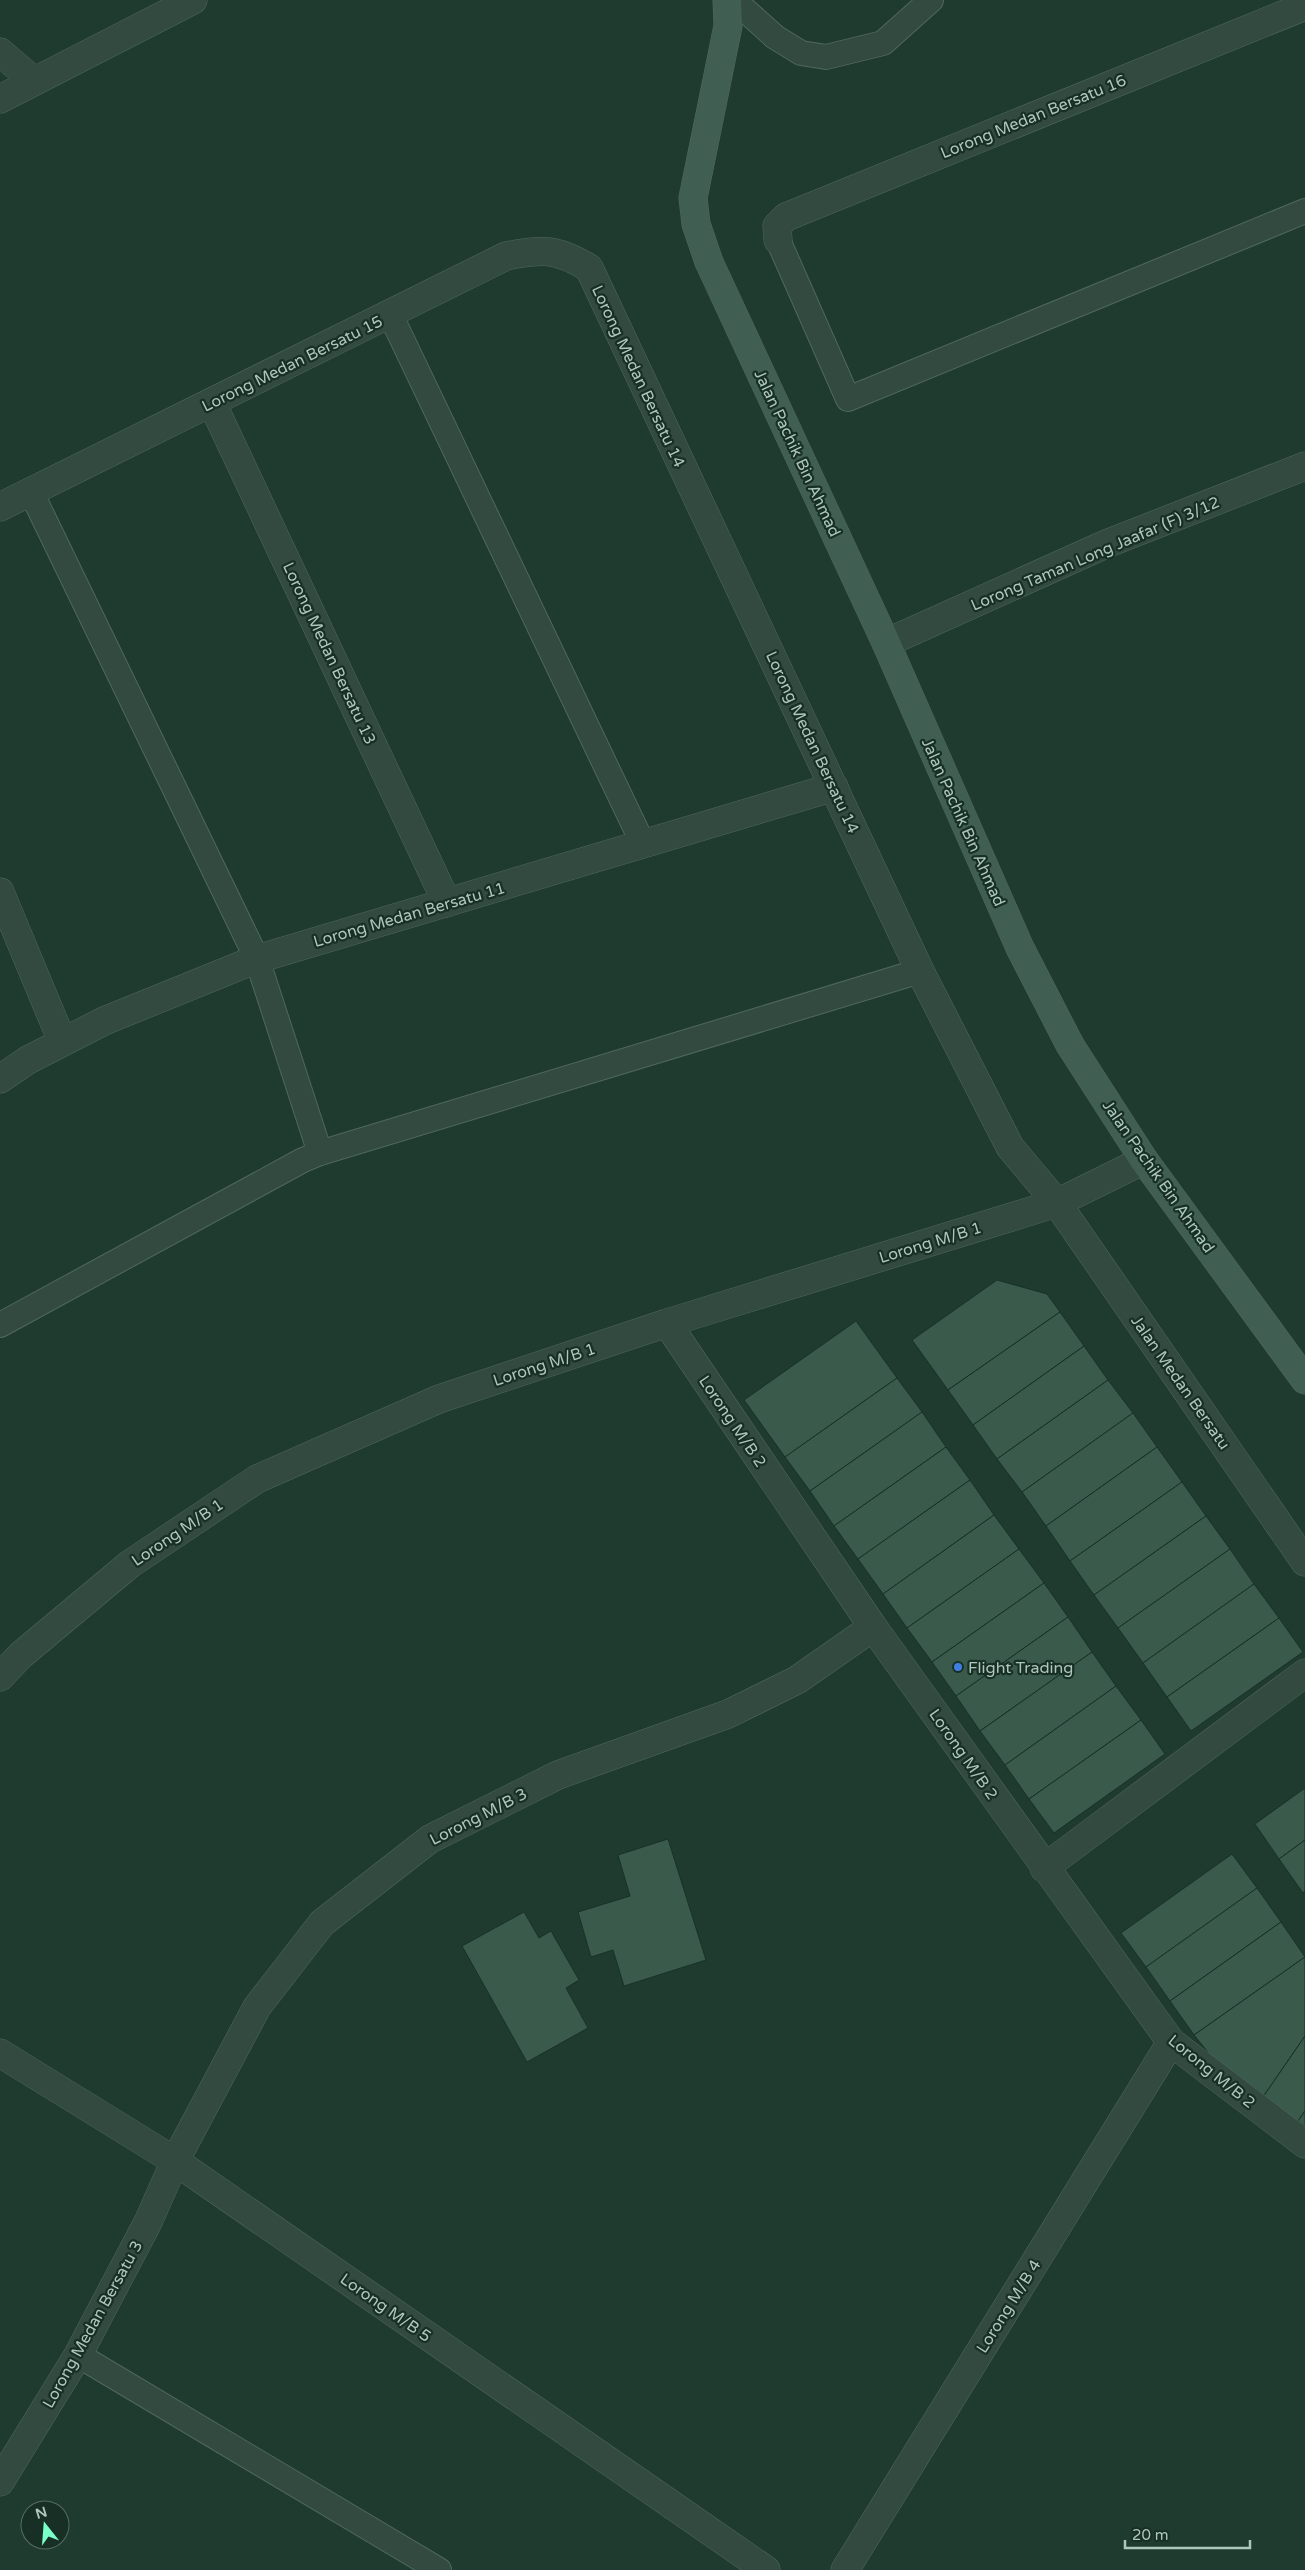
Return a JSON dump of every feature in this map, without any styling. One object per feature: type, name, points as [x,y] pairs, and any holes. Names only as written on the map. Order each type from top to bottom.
[{"type":"street","points":[[0,99],[193,0]]},
{"type":"street","name":"Jalan Pachik Bin Ahmad","points":[[727,0],[728,26],[693,198],[696,224],[709,262],[886,643],[1020,948],[1070,1045],[1144,1160],[1305,1380]]},
{"type":"street","name":"Lorong Medan Bersatu 16","points":[[778,240],[777,226],[786,216],[1305,8]]},
{"type":"street","points":[[0,52],[34,82]]},
{"type":"street","name":"Lorong Medan Bersatu 15","points":[[0,507],[506,256],[537,250],[569,255],[588,268]]},
{"type":"street","name":"Lorong Medan Bersatu 14","points":[[588,268],[920,971],[1010,1147],[1057,1203]]},
{"type":"street","name":"Lorong Medan Bersatu 13","points":[[212,403],[447,903]]},
{"type":"street","name":"Lorong Taman Long Jaafar (F) 3/12","points":[[886,643],[1106,544],[1305,466]]},
{"type":"street","name":"Lorong Medan Bersatu 11","points":[[0,1079],[28,1060],[62,1041],[104,1021],[257,959],[834,787]]},
{"type":"street","points":[[0,892],[62,1041]]},
{"type":"street","name":"Lorong M/B 1","points":[[0,1677],[21,1655],[130,1564],[257,1479],[439,1399],[667,1323],[1057,1203],[1144,1160]]},
{"type":"street","name":"Jalan Medan Bersatu","points":[[1057,1203],[1305,1562]]},
{"type":"street","name":"Lorong M/B 2","points":[[667,1323],[873,1627],[1044,1868],[1171,2042],[1305,2144]]},
{"type":"street","name":"Lorong M/B 3","points":[[176,2161],[258,2007],[322,1923],[430,1839],[558,1775],[728,1714],[797,1680],[873,1627]]},
{"type":"street","points":[[1044,1868],[1305,1673]]},
{"type":"street","name":"Lorong M/B 4","points":[[845,2570],[1171,2042]]},
{"type":"street","name":"Lorong M/B 5","points":[[0,2053],[176,2161],[766,2570]]},
{"type":"street","name":"Lorong Medan Bersatu 3","points":[[0,2482],[78,2355],[148,2222],[176,2161]]},
{"type":"lane","points":[[734,0],[775,37],[801,53],[826,57],[883,44],[931,0]]},
{"type":"lane","points":[[778,240],[848,399],[1305,211]]},
{"type":"lane","points":[[390,314],[643,844]]},
{"type":"lane","points":[[31,492],[257,959],[320,1153]]},
{"type":"lane","points":[[0,1326],[294,1164],[320,1153],[920,971]]},
{"type":"lane","points":[[78,2355],[439,2570]]},
{"type":"building","points":[[997,1280],[1047,1294],[1060,1312],[948,1390],[912,1340]]},
{"type":"building","points":[[1060,1312],[1084,1346],[973,1425],[948,1390]]},
{"type":"building","points":[[856,1321],[897,1378],[785,1457],[744,1400]]},
{"type":"building","points":[[1084,1346],[1108,1380],[997,1459],[973,1425]]},
{"type":"building","points":[[897,1378],[922,1412],[810,1491],[785,1457]]},
{"type":"building","points":[[1108,1380],[1133,1413],[1022,1492],[997,1459]]},
{"type":"building","points":[[922,1412],[946,1447],[834,1526],[810,1491]]},
{"type":"building","points":[[1133,1413],[1157,1447],[1046,1526],[1022,1492]]},
{"type":"building","points":[[946,1447],[970,1480],[858,1559],[834,1526]]},
{"type":"building","points":[[1157,1447],[1182,1482],[1070,1561],[1046,1526]]},
{"type":"building","points":[[970,1480],[994,1515],[883,1594],[858,1559]]},
{"type":"building","points":[[1182,1482],[1206,1516],[1094,1595],[1070,1561]]},
{"type":"building","points":[[994,1515],[1019,1549],[907,1628],[883,1594]]},
{"type":"building","points":[[1206,1516],[1230,1549],[1118,1628],[1094,1595]]},
{"type":"building","points":[[1019,1549],[1044,1583],[932,1662],[907,1628]]},
{"type":"building","points":[[1230,1549],[1254,1584],[1143,1663],[1118,1628]]},
{"type":"building","points":[[1044,1583],[1068,1617],[956,1696],[932,1662]]},
{"type":"building","points":[[1254,1584],[1279,1618],[1167,1697],[1143,1663]]},
{"type":"building","points":[[1068,1617],[1092,1652],[980,1731],[956,1696]]},
{"type":"building","points":[[1279,1618],[1303,1652],[1191,1731],[1167,1697]]},
{"type":"building","points":[[1092,1652],[1116,1686],[1005,1765],[980,1731]]},
{"type":"building","points":[[1116,1686],[1141,1720],[1029,1799],[1005,1765]]},
{"type":"building","points":[[1141,1720],[1165,1754],[1054,1833],[1029,1799]]},
{"type":"building","points":[[1305,1788],[1305,1840],[1279,1859],[1255,1824]]},
{"type":"building","points":[[668,1839],[706,1960],[624,1986],[613,1950],[591,1957],[578,1912],[630,1896],[618,1855]]},
{"type":"building","points":[[1305,1840],[1305,1891],[1303,1893],[1279,1859]]},
{"type":"building","points":[[1232,1854],[1257,1888],[1146,1967],[1121,1933]]},
{"type":"building","points":[[1257,1888],[1281,1922],[1170,2001],[1146,1967]]},
{"type":"building","points":[[524,1912],[539,1938],[551,1931],[579,1980],[566,1988],[588,2028],[527,2062],[462,1946]]},
{"type":"building","points":[[1281,1922],[1305,1957],[1194,2035],[1170,2001]]},
{"type":"building","points":[[1305,1957],[1305,2036],[1263,2097],[1229,2078],[1194,2035]]},
{"type":"building","points":[[1305,2036],[1305,2111],[1298,2121],[1263,2097]]},
{"type":"building","points":[[1305,2111],[1305,2126],[1298,2121]]},
{"type":"place","name":"Flight Trading","points":[[958,1667]]}]
